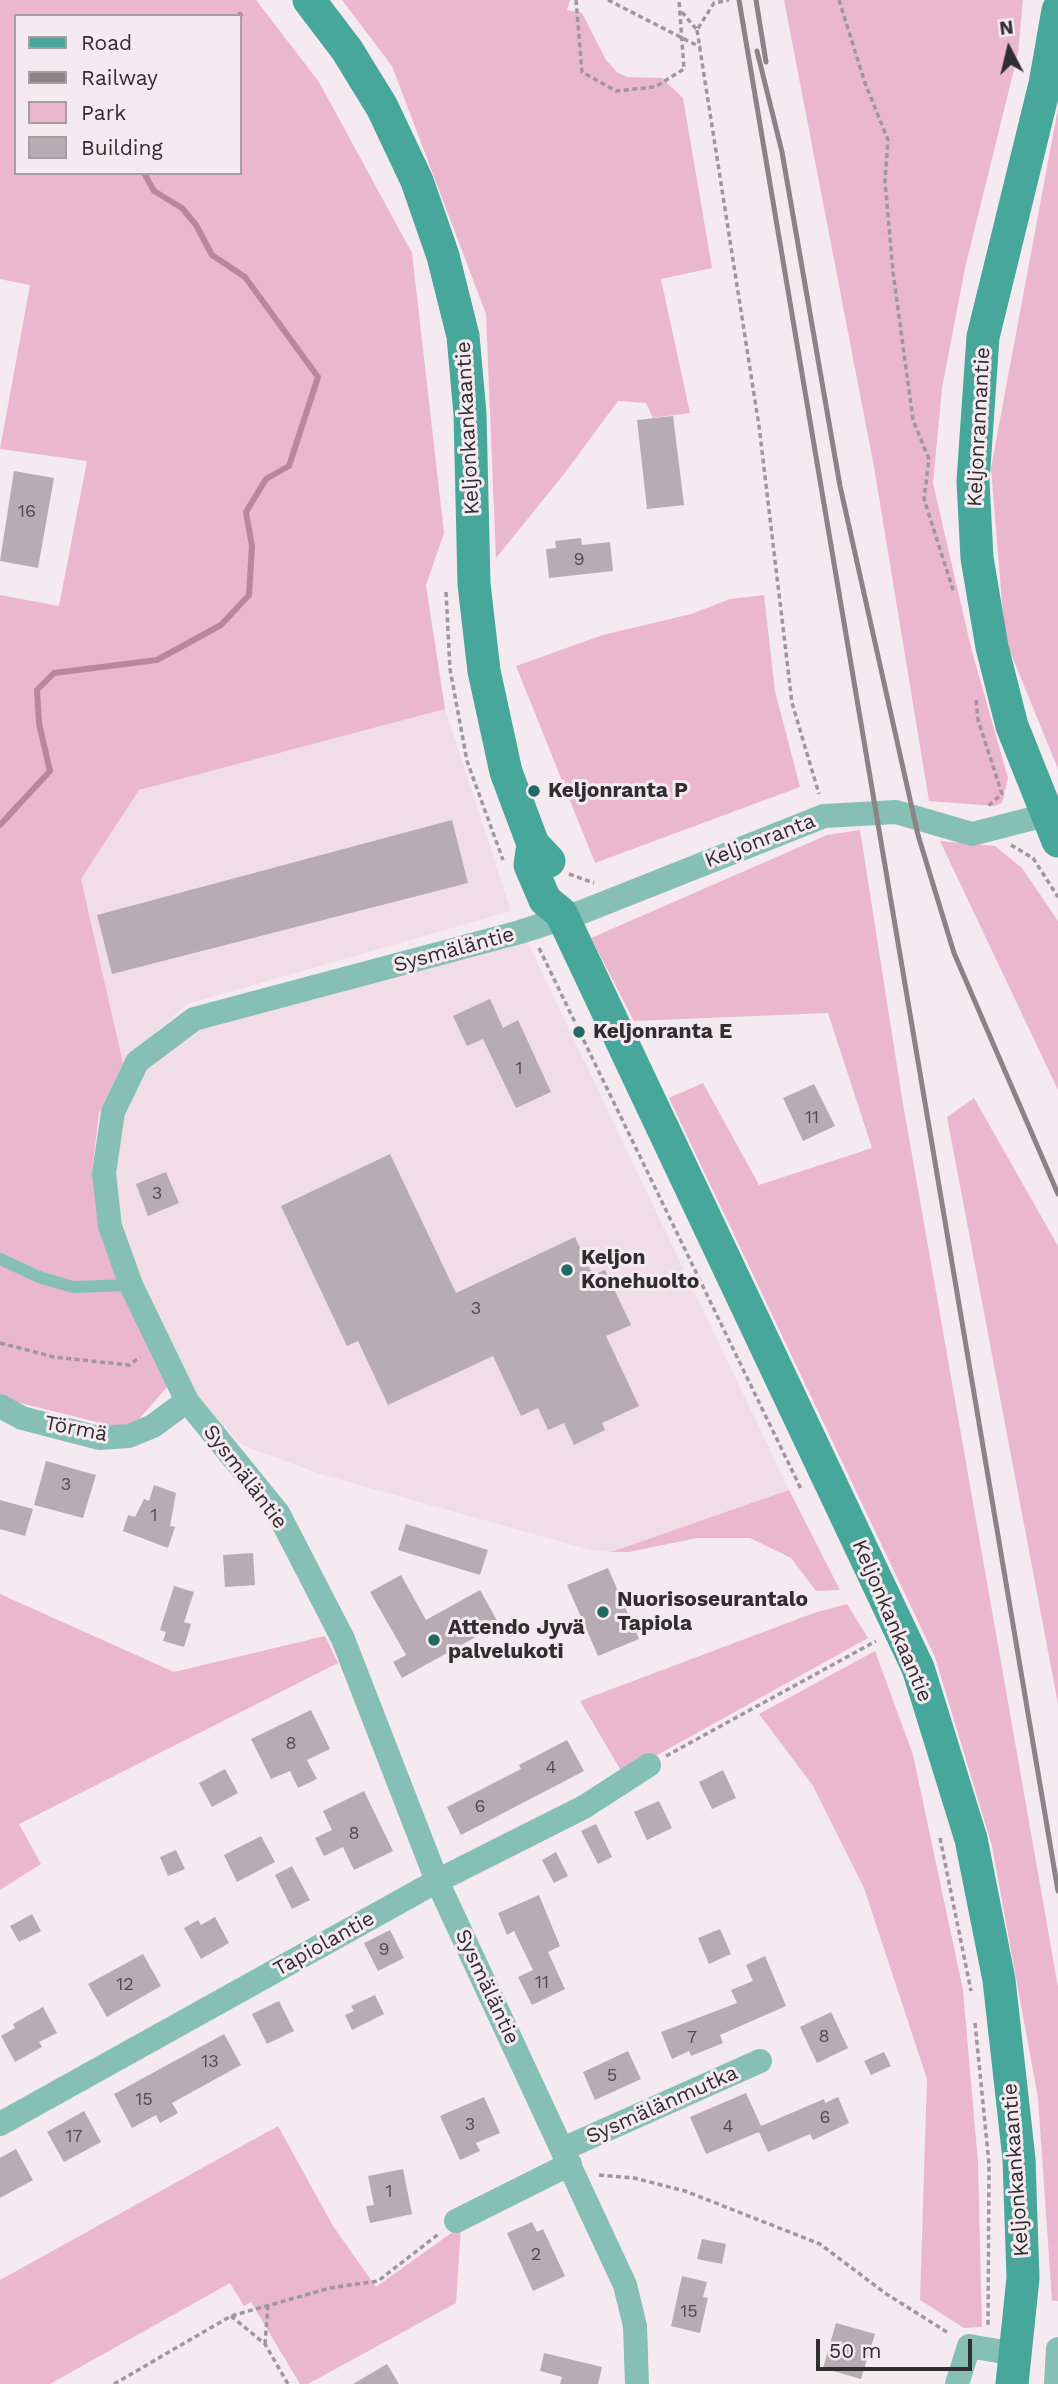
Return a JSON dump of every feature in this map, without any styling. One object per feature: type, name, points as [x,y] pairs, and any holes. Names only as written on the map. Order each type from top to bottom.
[{"type":"main road","name":"Keljonkankaantie","points":[[309,0],[347,50],[382,107],[417,181],[443,256],[463,336],[470,414],[474,584],[484,671],[506,772],[533,844],[548,859],[562,892],[562,916],[922,1681],[971,1839],[999,1980],[1019,2159],[1023,2278],[1013,2369]]},
{"type":"main road","name":"Keljonrannantie","points":[[1052,828],[1012,726],[992,647],[977,558],[973,481],[983,337],[1045,85],[1058,10]]},
{"type":"street","name":"Keljonranta","points":[[562,916],[824,816],[896,811],[972,834],[990,820],[1052,828]]},
{"type":"street","name":"Sysmäläntie","points":[[562,916],[194,1019],[137,1062],[113,1112],[104,1172],[110,1226],[131,1285],[187,1401],[278,1513],[343,1639],[437,1881],[625,2285],[635,2326],[637,2384]]},
{"type":"street","name":"Törmä","points":[[0,1406],[22,1418],[99,1438],[129,1436],[153,1426],[187,1401]]},
{"type":"street","name":"Tapiolantie","points":[[0,2124],[437,1881],[584,1807],[649,1765]]},
{"type":"street","name":"Sysmälänmutka","points":[[456,2221],[570,2164],[760,2061]]},
{"type":"street","points":[[957,2384],[969,2346],[1013,2369]]},
{"type":"street","points":[[1056,2384],[1058,2348]]},
{"type":"lane","points":[[0,1259],[73,1287],[131,1285]]},
{"type":"path","points":[[576,0],[582,72],[616,91],[654,87],[684,69],[679,0]]},
{"type":"path","points":[[608,0],[700,48]]},
{"type":"path","points":[[697,30],[714,3],[729,0]]},
{"type":"path","points":[[839,0],[865,83],[888,140],[885,181],[893,272],[914,420],[929,459],[924,499],[957,602]]},
{"type":"path","points":[[680,10],[697,30],[759,426],[792,703],[824,816]]},
{"type":"path","points":[[976,693],[978,720],[1002,794],[990,820],[1013,848],[1032,858],[1058,897]]},
{"type":"path","points":[[0,1343],[54,1357],[129,1365],[160,1344]]},
{"type":"path","points":[[649,1765],[876,1642]]},
{"type":"path","points":[[570,2164],[685,2191],[820,2244],[885,2293],[969,2346]]},
{"type":"path","points":[[114,2384],[231,2316],[330,2288],[378,2281],[456,2221]]},
{"type":"path","points":[[265,2344],[268,2304]]},
{"type":"path","points":[[231,2316],[265,2344],[288,2384]]},
{"type":"shaded area","points":[[445,709],[511,911],[187,1004],[123,1063],[81,879],[139,790]]},
{"type":"shaded area","points":[[527,941],[789,1490],[611,1552],[590,1550],[320,1474],[242,1445],[197,1396],[142,1283],[123,1224],[114,1172],[124,1113],[145,1069],[199,1030]]},
{"type":"green space","points":[[0,0],[256,0],[319,82],[412,253],[444,533],[426,585],[445,709],[139,790],[81,879],[123,1063],[99,1113],[92,1172],[168,1386],[139,1419],[121,1428],[0,1398],[0,595],[59,606],[87,461],[0,449],[30,285],[0,279]]},
{"type":"green space","points":[[342,0],[570,0],[567,10],[582,13],[606,60],[617,72],[627,77],[662,78],[683,98],[712,268],[661,279],[690,413],[653,418],[646,403],[618,401],[564,474],[496,558],[486,314],[392,66]]},
{"type":"green space","points":[[784,0],[1023,0],[1018,53],[965,268],[942,388],[933,483],[971,648],[1008,778],[1002,803],[995,806],[929,801],[874,467]]},
{"type":"green space","points":[[1058,108],[1058,769],[1005,639],[991,468]]},
{"type":"green space","points":[[764,595],[775,691],[800,787],[595,863],[516,666],[603,635],[691,614],[730,599]]},
{"type":"green space","points":[[860,830],[902,1098],[1058,1987],[1058,2301],[1052,2301],[1038,2098],[992,1846],[935,1657],[669,1098],[703,1083],[759,1185],[872,1148],[828,1013],[634,1021],[591,938],[827,835]]},
{"type":"green space","points":[[940,841],[995,846],[1022,868],[1058,921],[1058,1090]]},
{"type":"green space","points":[[974,1098],[1058,1246],[1058,1704],[947,1117]]},
{"type":"green space","points":[[789,1490],[840,1590],[816,1591],[791,1558],[750,1538],[697,1538],[629,1552],[611,1552]]},
{"type":"green space","points":[[0,1594],[174,1672],[325,1636],[338,1663],[19,1824],[41,1864],[0,1890]]},
{"type":"green space","points":[[847,1604],[868,1638],[623,1774],[580,1701],[814,1613]]},
{"type":"green space","points":[[875,1651],[913,1755],[963,1990],[978,2163],[982,2327],[964,2328],[920,2300],[927,2079],[864,1888],[813,1786],[759,1714]]},
{"type":"green space","points":[[278,2126],[333,2226],[376,2287],[461,2226],[456,2303],[308,2384],[300,2384],[251,2302],[244,2306],[230,2283],[50,2384],[0,2384],[0,2280]]},
{"type":"building","points":[[673,416],[684,505],[647,509],[637,420]]},
{"type":"building","points":[[14,471],[54,478],[38,568],[0,561]]},
{"type":"building","points":[[581,538],[582,545],[610,542],[613,571],[549,578],[546,549],[556,548],[555,541]]},
{"type":"building","points":[[452,820],[468,883],[112,974],[97,915]]},
{"type":"building","points":[[490,999],[503,1028],[518,1020],[551,1092],[516,1108],[483,1039],[467,1046],[453,1016]]},
{"type":"building","points":[[814,1084],[835,1126],[803,1141],[783,1098]]},
{"type":"building","points":[[390,1154],[456,1293],[575,1237],[593,1275],[605,1270],[631,1325],[606,1336],[639,1406],[602,1423],[605,1430],[574,1445],[564,1423],[548,1430],[538,1408],[521,1416],[493,1356],[388,1405],[358,1341],[347,1346],[281,1206]]},
{"type":"building","points":[[166,1172],[179,1203],[148,1216],[136,1184]]},
{"type":"building","points":[[46,1461],[96,1475],[83,1518],[34,1505]]},
{"type":"building","points":[[154,1485],[176,1493],[170,1526],[175,1527],[168,1548],[123,1531],[128,1515],[135,1517],[144,1499],[149,1501]]},
{"type":"building","points":[[0,1500],[33,1509],[25,1536],[0,1529]]},
{"type":"building","points":[[406,1524],[488,1550],[480,1575],[398,1550]]},
{"type":"building","points":[[253,1553],[255,1585],[225,1587],[223,1555]]},
{"type":"building","name":"Nuorisoseurantalo Tapiola","points":[[608,1568],[639,1639],[598,1656],[567,1585]]},
{"type":"building","name":"Attendo Jyvä palvelukoti","points":[[401,1575],[426,1620],[480,1590],[499,1624],[402,1678],[393,1662],[406,1655],[370,1592]]},
{"type":"building","points":[[174,1586],[194,1592],[184,1622],[191,1624],[184,1647],[163,1641],[166,1632],[160,1630]]},
{"type":"building","points":[[311,1710],[330,1749],[307,1760],[317,1779],[298,1788],[290,1771],[271,1779],[251,1739]]},
{"type":"building","points":[[567,1740],[584,1771],[461,1835],[447,1807],[521,1769],[519,1765]]},
{"type":"building","points":[[225,1769],[238,1793],[212,1807],[199,1783]]},
{"type":"building","points":[[723,1770],[736,1798],[712,1809],[699,1782]]},
{"type":"building","points":[[364,1791],[393,1851],[354,1870],[343,1847],[324,1856],[315,1838],[332,1830],[323,1811]]},
{"type":"building","points":[[659,1801],[672,1828],[647,1840],[634,1812]]},
{"type":"building","points":[[596,1824],[612,1857],[598,1864],[581,1831]]},
{"type":"building","points":[[261,1836],[275,1862],[237,1882],[224,1855]]},
{"type":"building","points":[[176,1850],[185,1869],[168,1876],[160,1857]]},
{"type":"building","points":[[556,1852],[568,1876],[554,1883],[542,1860]]},
{"type":"building","points":[[292,1866],[310,1900],[292,1909],[275,1875]]},
{"type":"building","points":[[539,1895],[560,1946],[548,1952],[565,1989],[532,2005],[518,1977],[533,1970],[514,1931],[507,1935],[498,1913]]},
{"type":"building","points":[[32,1914],[41,1931],[19,1942],[10,1926]]},
{"type":"building","points":[[215,1917],[229,1943],[201,1959],[184,1928],[198,1920],[201,1925]]},
{"type":"building","points":[[720,1929],[731,1954],[709,1964],[698,1938]]},
{"type":"building","points":[[390,1930],[404,1958],[378,1971],[364,1943]]},
{"type":"building","points":[[143,1954],[161,1986],[107,2017],[88,1984]]},
{"type":"building","points":[[765,1956],[786,2006],[720,2035],[723,2043],[691,2056],[689,2051],[672,2059],[661,2032],[737,2003],[731,1990],[753,1981],[746,1965]]},
{"type":"building","points":[[375,1995],[384,2014],[352,2030],[345,2015],[354,2011],[351,2006]]},
{"type":"building","points":[[279,2001],[294,2031],[267,2044],[252,2014]]},
{"type":"building","points":[[43,2007],[57,2033],[39,2042],[42,2047],[15,2062],[1,2036],[15,2028],[13,2024]]},
{"type":"building","points":[[831,2012],[848,2048],[817,2063],[800,2027]]},
{"type":"building","points":[[224,2034],[241,2065],[172,2103],[178,2113],[160,2123],[156,2115],[132,2128],[114,2094]]},
{"type":"building","points":[[628,2051],[641,2079],[595,2100],[583,2072]]},
{"type":"building","points":[[884,2052],[891,2066],[871,2075],[864,2061]]},
{"type":"building","points":[[746,2093],[761,2126],[824,2099],[825,2103],[838,2097],[849,2123],[813,2140],[810,2134],[768,2152],[759,2132],[706,2154],[690,2117]]},
{"type":"building","points":[[484,2097],[500,2133],[476,2143],[480,2151],[460,2160],[440,2116]]},
{"type":"building","points":[[84,2111],[101,2142],[64,2162],[47,2132]]},
{"type":"building","points":[[16,2149],[33,2180],[0,2198],[0,2158]]},
{"type":"building","points":[[403,2169],[412,2214],[370,2223],[366,2206],[374,2205],[368,2176]]},
{"type":"building","points":[[532,2222],[537,2232],[543,2229],[565,2276],[533,2291],[507,2233]]},
{"type":"building","points":[[702,2239],[726,2244],[722,2264],[697,2259]]},
{"type":"building","points":[[682,2276],[707,2282],[703,2297],[708,2298],[700,2333],[671,2326]]},
{"type":"building","points":[[836,2323],[875,2334],[861,2379],[823,2368]]},
{"type":"building","points":[[544,2353],[602,2367],[598,2384],[560,2384],[562,2377],[540,2371]]},
{"type":"building","points":[[387,2364],[399,2384],[353,2384]]},
{"type":"waterway","points":[[0,825],[50,771],[39,723],[37,690],[54,673],[157,660],[221,625],[249,595],[252,546],[246,512],[266,479],[289,466],[318,377],[245,277],[212,255],[196,225],[182,208],[154,191],[145,175]]},
{"type":"railway","points":[[739,0],[1058,1891]]},
{"type":"railway","points":[[756,0],[766,62]]},
{"type":"railway","points":[[757,51],[782,152],[840,486],[918,835],[954,953],[1058,1194]]},
{"type":"place","name":"Keljonranta P","points":[[534,791]]},
{"type":"place","name":"Keljonranta E","points":[[579,1032]]},
{"type":"place","name":"Keljon Konehuolto","points":[[567,1270]]},
{"type":"place","name":"Nuorisoseurantalo Tapiola","points":[[603,1612]]},
{"type":"place","name":"Attendo Jyvä palvelukoti","points":[[434,1640]]}]
